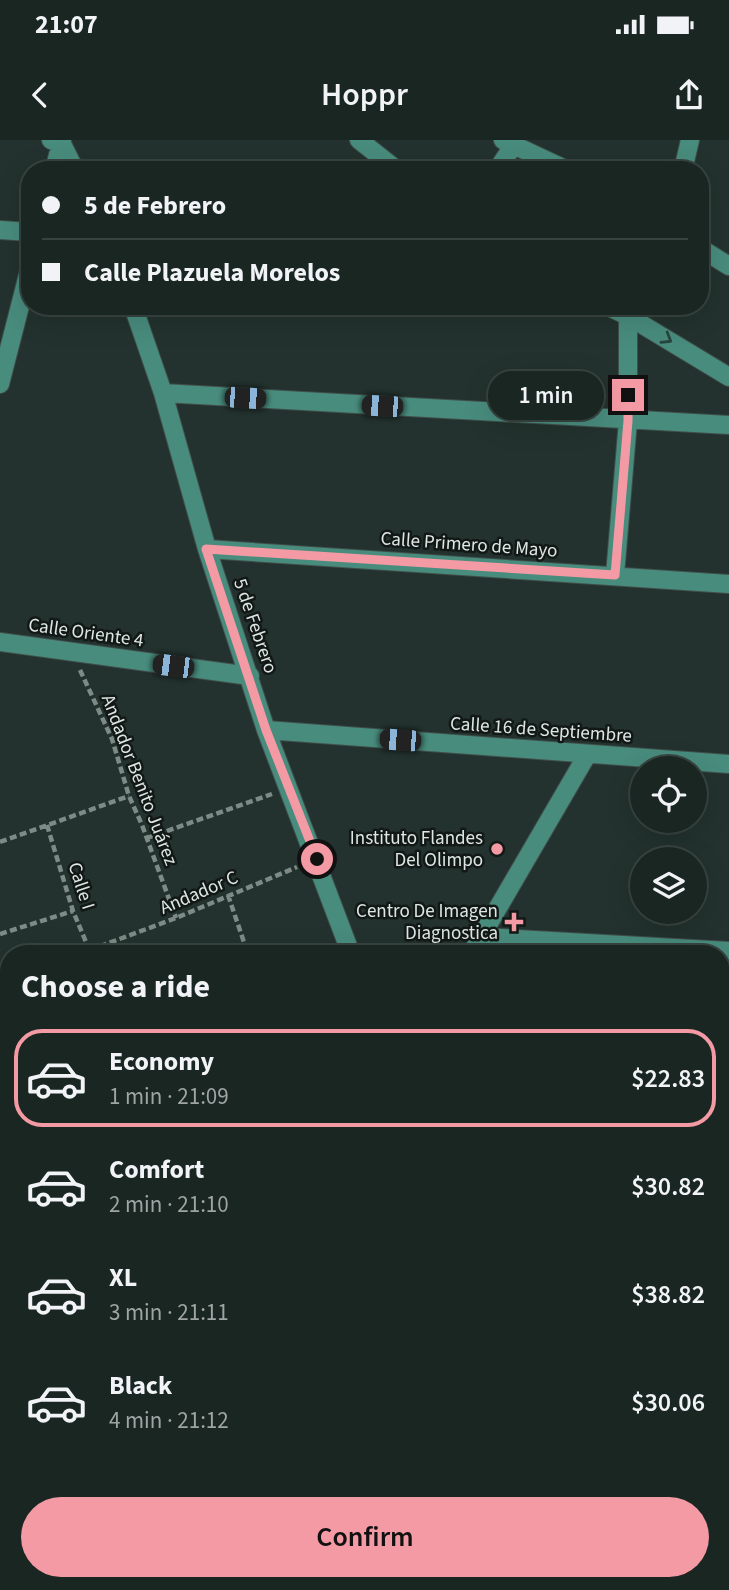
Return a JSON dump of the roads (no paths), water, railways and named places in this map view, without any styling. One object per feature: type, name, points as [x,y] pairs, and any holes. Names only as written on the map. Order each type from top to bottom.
[{"type":"street","points":[[359,140],[386,161]]},
{"type":"street","points":[[685,161],[690,140]]},
{"type":"street","points":[[55,161],[58,141]]},
{"type":"street","points":[[58,141],[70,161]]},
{"type":"street","points":[[501,161],[508,143],[547,161]]},
{"type":"street","points":[[0,230],[21,231]]},
{"type":"street","points":[[709,254],[729,266]]},
{"type":"street","points":[[1,373],[21,300]]},
{"type":"street","name":"5 de Febrero","points":[[136,315],[163,393],[206,549],[266,730],[348,945]]},
{"type":"street","points":[[628,316],[729,377]]},
{"type":"street","points":[[615,575],[628,421],[628,316]]},
{"type":"street","points":[[163,393],[729,425]]},
{"type":"street","name":"Calle Primero de Mayo","points":[[206,549],[729,584]]},
{"type":"street","name":"Calle Oriente 4","points":[[0,642],[250,676]]},
{"type":"street","name":"Calle 16 de Septiembre","points":[[266,730],[729,764]]},
{"type":"street","points":[[477,945],[587,755]]},
{"type":"street","points":[[482,937],[587,945]]},
{"type":"place","name":"Instituto Flandes Del Olimpo","points":[[497,849]]},
{"type":"place","name":"Centro De Imagen Diagnostica","points":[[514,922]]}]
